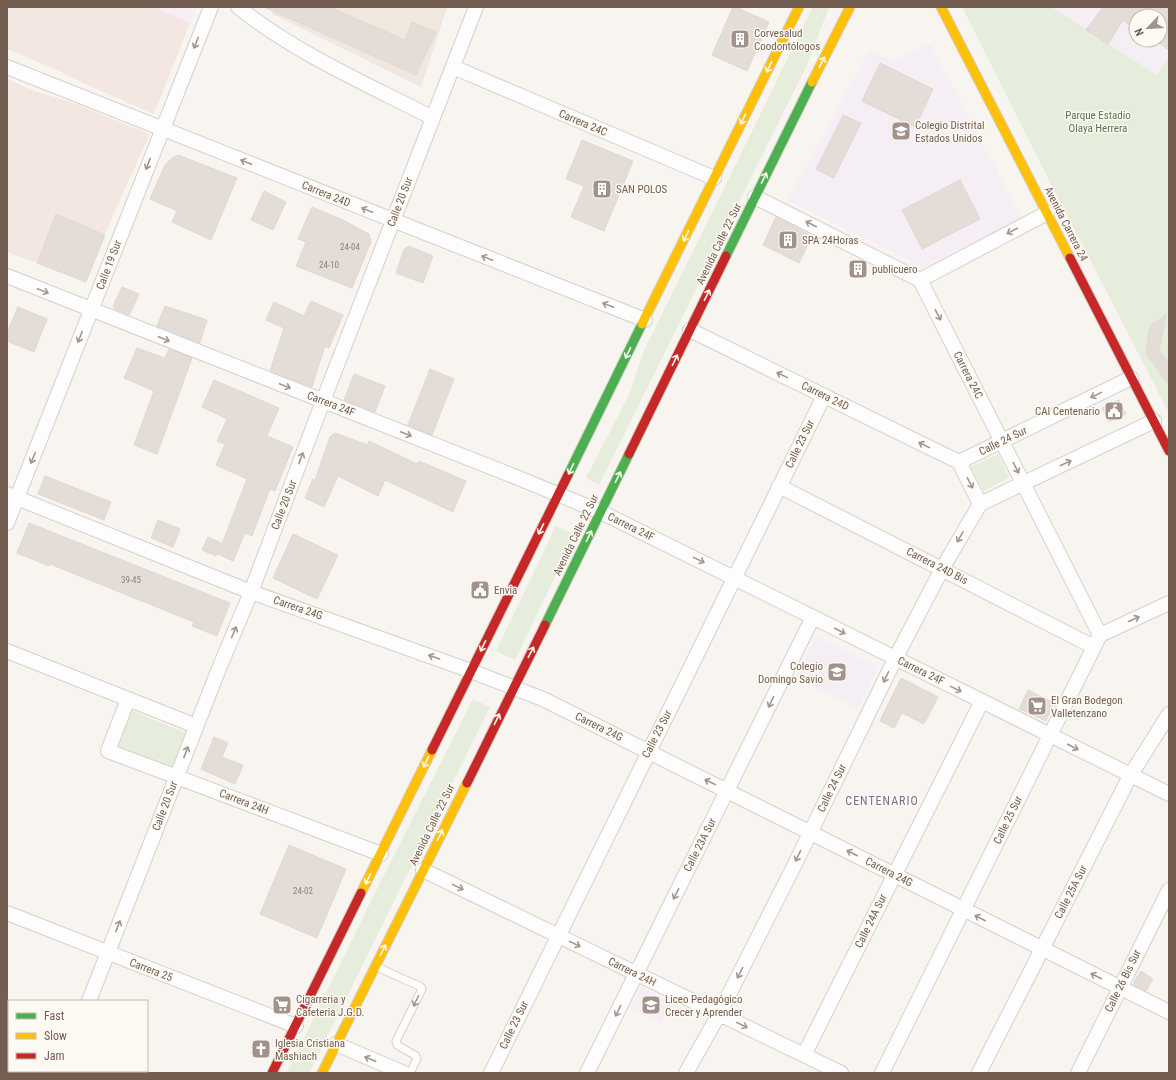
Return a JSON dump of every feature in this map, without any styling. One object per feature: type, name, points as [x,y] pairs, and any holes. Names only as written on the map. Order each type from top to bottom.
[{"type":"main road","points":[[272,1073],[799,7]]},
{"type":"main road","points":[[848,11],[854,7]]},
{"type":"main road","name":"Avenida Carrera 24","points":[[941,7],[1169,451]]},
{"type":"main road","name":"Avenida Calle 22 Sur","points":[[322,1073],[848,11]]},
{"type":"street","name":"Calle 19 Sur","points":[[7,523],[12,496],[91,310],[211,7]]},
{"type":"street","points":[[238,7],[254,20],[300,50],[433,118]]},
{"type":"street","name":"Calle 20 Sur","points":[[89,1000],[196,726],[251,592],[323,401],[476,7]]},
{"type":"street","name":"Carrera 24D","points":[[7,67],[644,320]]},
{"type":"street","name":"Carrera 24C","points":[[453,67],[714,178]]},
{"type":"street","points":[[755,197],[920,280],[1047,213]]},
{"type":"street","name":"Carrera 24F","points":[[7,276],[601,512],[1130,776],[1169,794]]},
{"type":"street","name":"Carrera 24C","points":[[920,280],[1023,483],[1097,641]]},
{"type":"street","name":"Carrera 24D","points":[[690,330],[959,462]]},
{"type":"street","name":"Calle 24 Sur","points":[[959,462],[1131,378]]},
{"type":"street","name":"Calle 23 Sur","points":[[491,1073],[824,396]]},
{"type":"street","points":[[959,462],[980,504],[1154,421]]},
{"type":"street","name":"Carrera 24D Bis","points":[[779,486],[942,569],[1097,641]]},
{"type":"street","name":"Carrera 24G","points":[[12,496],[251,592],[471,671],[543,699],[1169,1012]]},
{"type":"street","name":"Calle 24 Sur","points":[[686,1073],[719,1014],[896,658],[942,569],[980,504]]},
{"type":"street","points":[[1097,641],[1169,604]]},
{"type":"street","name":"Calle 23A Sur","points":[[587,1073],[813,617]]},
{"type":"street","name":"Calle 25 Sur","points":[[882,1073],[1097,641]]},
{"type":"street","points":[[7,651],[196,726]]},
{"type":"street","name":"Carrera 24H","points":[[128,699],[108,751],[381,854]]},
{"type":"street","name":"Calle 24A Sur","points":[[804,1055],[982,701]]},
{"type":"street","name":"Calle 25A Sur","points":[[979,1073],[1130,776],[1169,714]]},
{"type":"street","name":"Carrera 24H","points":[[423,870],[841,1073]]},
{"type":"street","name":"Calle 26 Bis Sur","points":[[1078,1073],[1169,890]]},
{"type":"street","name":"Carrera 25","points":[[7,913],[296,1026]]},
{"type":"street","points":[[336,1044],[404,1073]]},
{"type":"lane","points":[[375,966],[421,987],[422,989],[396,1041],[397,1045],[417,1058],[410,1073]]},
{"type":"shaded area","points":[[7,7],[154,7],[190,23],[154,114],[7,49]]},
{"type":"shaded area","points":[[154,7],[196,7],[190,23]]},
{"type":"shaded area","points":[[273,7],[447,7],[421,87],[272,14]]},
{"type":"shaded area","points":[[1051,7],[1169,7],[1169,56],[1157,75]]},
{"type":"shaded area","name":"Colegio Distrital Estados Unidos","points":[[930,44],[1022,218],[924,267],[788,200],[870,50],[893,62]]},
{"type":"shaded area","points":[[7,79],[37,92],[68,101],[150,134],[105,235],[56,215],[37,263],[7,252],[7,167],[17,171],[7,166]]},
{"type":"shaded area","name":"Colegio Domingo Savio","points":[[816,636],[878,667],[858,709],[796,677]]},
{"type":"shaded area","name":"Liceo Pedagógico Crecer y Aprender","points":[[641,986],[672,1003],[661,1024],[630,1008]]},
{"type":"green space","points":[[813,7],[829,7],[807,65],[599,485],[586,478],[631,391],[642,355]]},
{"type":"green space","name":"Parque Estadio Olaya Herrera","points":[[962,7],[1051,7],[1157,75],[1169,56],[1169,413],[1052,186]]},
{"type":"green space","points":[[998,454],[1009,478],[983,491],[971,467]]},
{"type":"green space","points":[[556,526],[575,535],[515,660],[496,651]]},
{"type":"green space","points":[[473,699],[490,707],[309,1073],[287,1073],[372,899]]},
{"type":"green space","points":[[131,710],[186,733],[171,769],[117,746]]},
{"type":"building","points":[[264,7],[329,7],[405,40],[412,22],[436,32],[416,75]]},
{"type":"building","name":"Corvesalud Coodontólogos","points":[[733,7],[769,22],[747,71],[712,55]]},
{"type":"building","points":[[1103,7],[1169,7],[1169,50],[1166,48],[1168,48],[1168,8],[1128,8],[1128,23],[1123,20],[1108,44],[1086,30]]},
{"type":"building","points":[[880,63],[933,89],[915,127],[862,101]]},
{"type":"building","points":[[843,115],[861,123],[834,178],[816,169]]},
{"type":"building","name":"SAN POLOS","points":[[582,140],[633,161],[604,231],[571,217],[584,186],[566,179]]},
{"type":"building","points":[[178,155],[237,178],[211,240],[172,222],[177,211],[150,199],[165,165],[172,158]]},
{"type":"building","points":[[960,180],[980,219],[922,249],[902,210]]},
{"type":"building","points":[[264,191],[286,202],[273,230],[251,220]]},
{"type":"building","points":[[312,207],[343,220],[369,234],[371,242],[352,288],[296,266],[306,242],[298,239]]},
{"type":"building","points":[[56,214],[105,235],[86,282],[37,263]]},
{"type":"building","name":"SPA 24Horas","points":[[776,217],[812,236],[799,263],[763,245]]},
{"type":"building","points":[[409,246],[433,256],[423,283],[396,273],[404,249]]},
{"type":"building","points":[[122,287],[139,294],[129,315],[115,309],[113,306]]},
{"type":"building","points":[[311,301],[343,315],[329,348],[325,346],[312,387],[270,371],[284,328],[266,320],[274,302],[304,316]]},
{"type":"building","points":[[165,306],[207,320],[200,343],[157,326]]},
{"type":"building","points":[[18,307],[47,319],[34,352],[7,341],[7,333]]},
{"type":"building","points":[[1166,315],[1159,350],[1169,363],[1169,385],[1146,353],[1150,326]]},
{"type":"building","points":[[137,348],[165,358],[169,349],[192,358],[157,454],[134,445],[154,391],[124,378]]},
{"type":"building","points":[[430,369],[454,379],[432,435],[408,425]]},
{"type":"building","points":[[354,374],[385,386],[375,412],[344,400]]},
{"type":"building","points":[[214,380],[279,408],[267,436],[293,447],[275,491],[270,489],[252,536],[245,533],[233,561],[218,554],[247,479],[216,465],[225,444],[217,441],[227,419],[202,407]]},
{"type":"building","name":"CAI Centenario","points":[[1119,400],[1126,414],[1109,422],[1102,408]]},
{"type":"building","points":[[335,433],[368,445],[369,441],[417,464],[419,461],[466,481],[453,512],[385,480],[378,496],[338,476],[324,507],[305,498],[313,479],[315,480],[330,437]]},
{"type":"building","points":[[45,476],[111,502],[104,520],[38,494]]},
{"type":"building","points":[[158,520],[180,529],[173,547],[151,538]]},
{"type":"building","points":[[29,523],[230,603],[217,636],[192,626],[194,622],[50,564],[49,566],[17,553]]},
{"type":"building","points":[[293,534],[338,555],[317,599],[273,578]]},
{"type":"building","points":[[208,537],[221,543],[216,556],[202,550]]},
{"type":"building","points":[[901,678],[938,697],[924,724],[902,713],[894,728],[880,721]]},
{"type":"building","name":"El Gran Bodegon Valletenzano","points":[[1028,690],[1054,703],[1046,721],[1019,709]]},
{"type":"building","points":[[214,737],[228,743],[222,757],[243,765],[235,784],[201,769]]},
{"type":"building","points":[[289,845],[346,869],[317,938],[260,914]]},
{"type":"building","points":[[1141,971],[1153,979],[1146,991],[1134,985],[1134,982]]},
{"type":"traffic: fast","points":[[726,256],[812,82]]},
{"type":"traffic: fast","points":[[568,475],[642,324]]},
{"type":"traffic: fast","points":[[545,625],[629,454]]},
{"type":"traffic: slow","points":[[642,324],[799,7]]},
{"type":"traffic: slow","points":[[812,82],[850,7]]},
{"type":"traffic: slow","points":[[941,7],[1070,258]]},
{"type":"traffic: slow","points":[[361,893],[432,750]]},
{"type":"traffic: slow","points":[[322,1073],[467,783]]},
{"type":"traffic: jam","points":[[629,454],[726,256]]},
{"type":"traffic: jam","points":[[1070,258],[1169,451]]},
{"type":"traffic: jam","points":[[432,750],[568,475]]},
{"type":"traffic: jam","points":[[467,783],[545,625]]},
{"type":"traffic: jam","points":[[272,1073],[361,893]]},
{"type":"place","name":"Corvesalud Coodontólogos","points":[[740,39]]},
{"type":"place","name":"Colegio Distrital Estados Unidos","points":[[901,131]]},
{"type":"place","name":"SAN POLOS","points":[[602,189]]},
{"type":"place","name":"SPA 24Horas","points":[[788,240]]},
{"type":"place","name":"publicuero","points":[[858,269]]},
{"type":"place","name":"CAI Centenario","points":[[1114,411]]},
{"type":"place","name":"Envia","points":[[480,590]]},
{"type":"place","name":"Colegio Domingo Savio","points":[[837,672]]},
{"type":"place","name":"El Gran Bodegon Valletenzano","points":[[1037,706]]},
{"type":"place","name":"Cigarreria y Cafeteria J.G.D.","points":[[282,1005]]},
{"type":"place","name":"Liceo Pedagógico Crecer y Aprender","points":[[651,1005]]},
{"type":"place","name":"Iglesia Cristiana Mashiach","points":[[261,1049]]},
{"type":"district","name":"CENTENARIO","points":[[882,801]]}]
